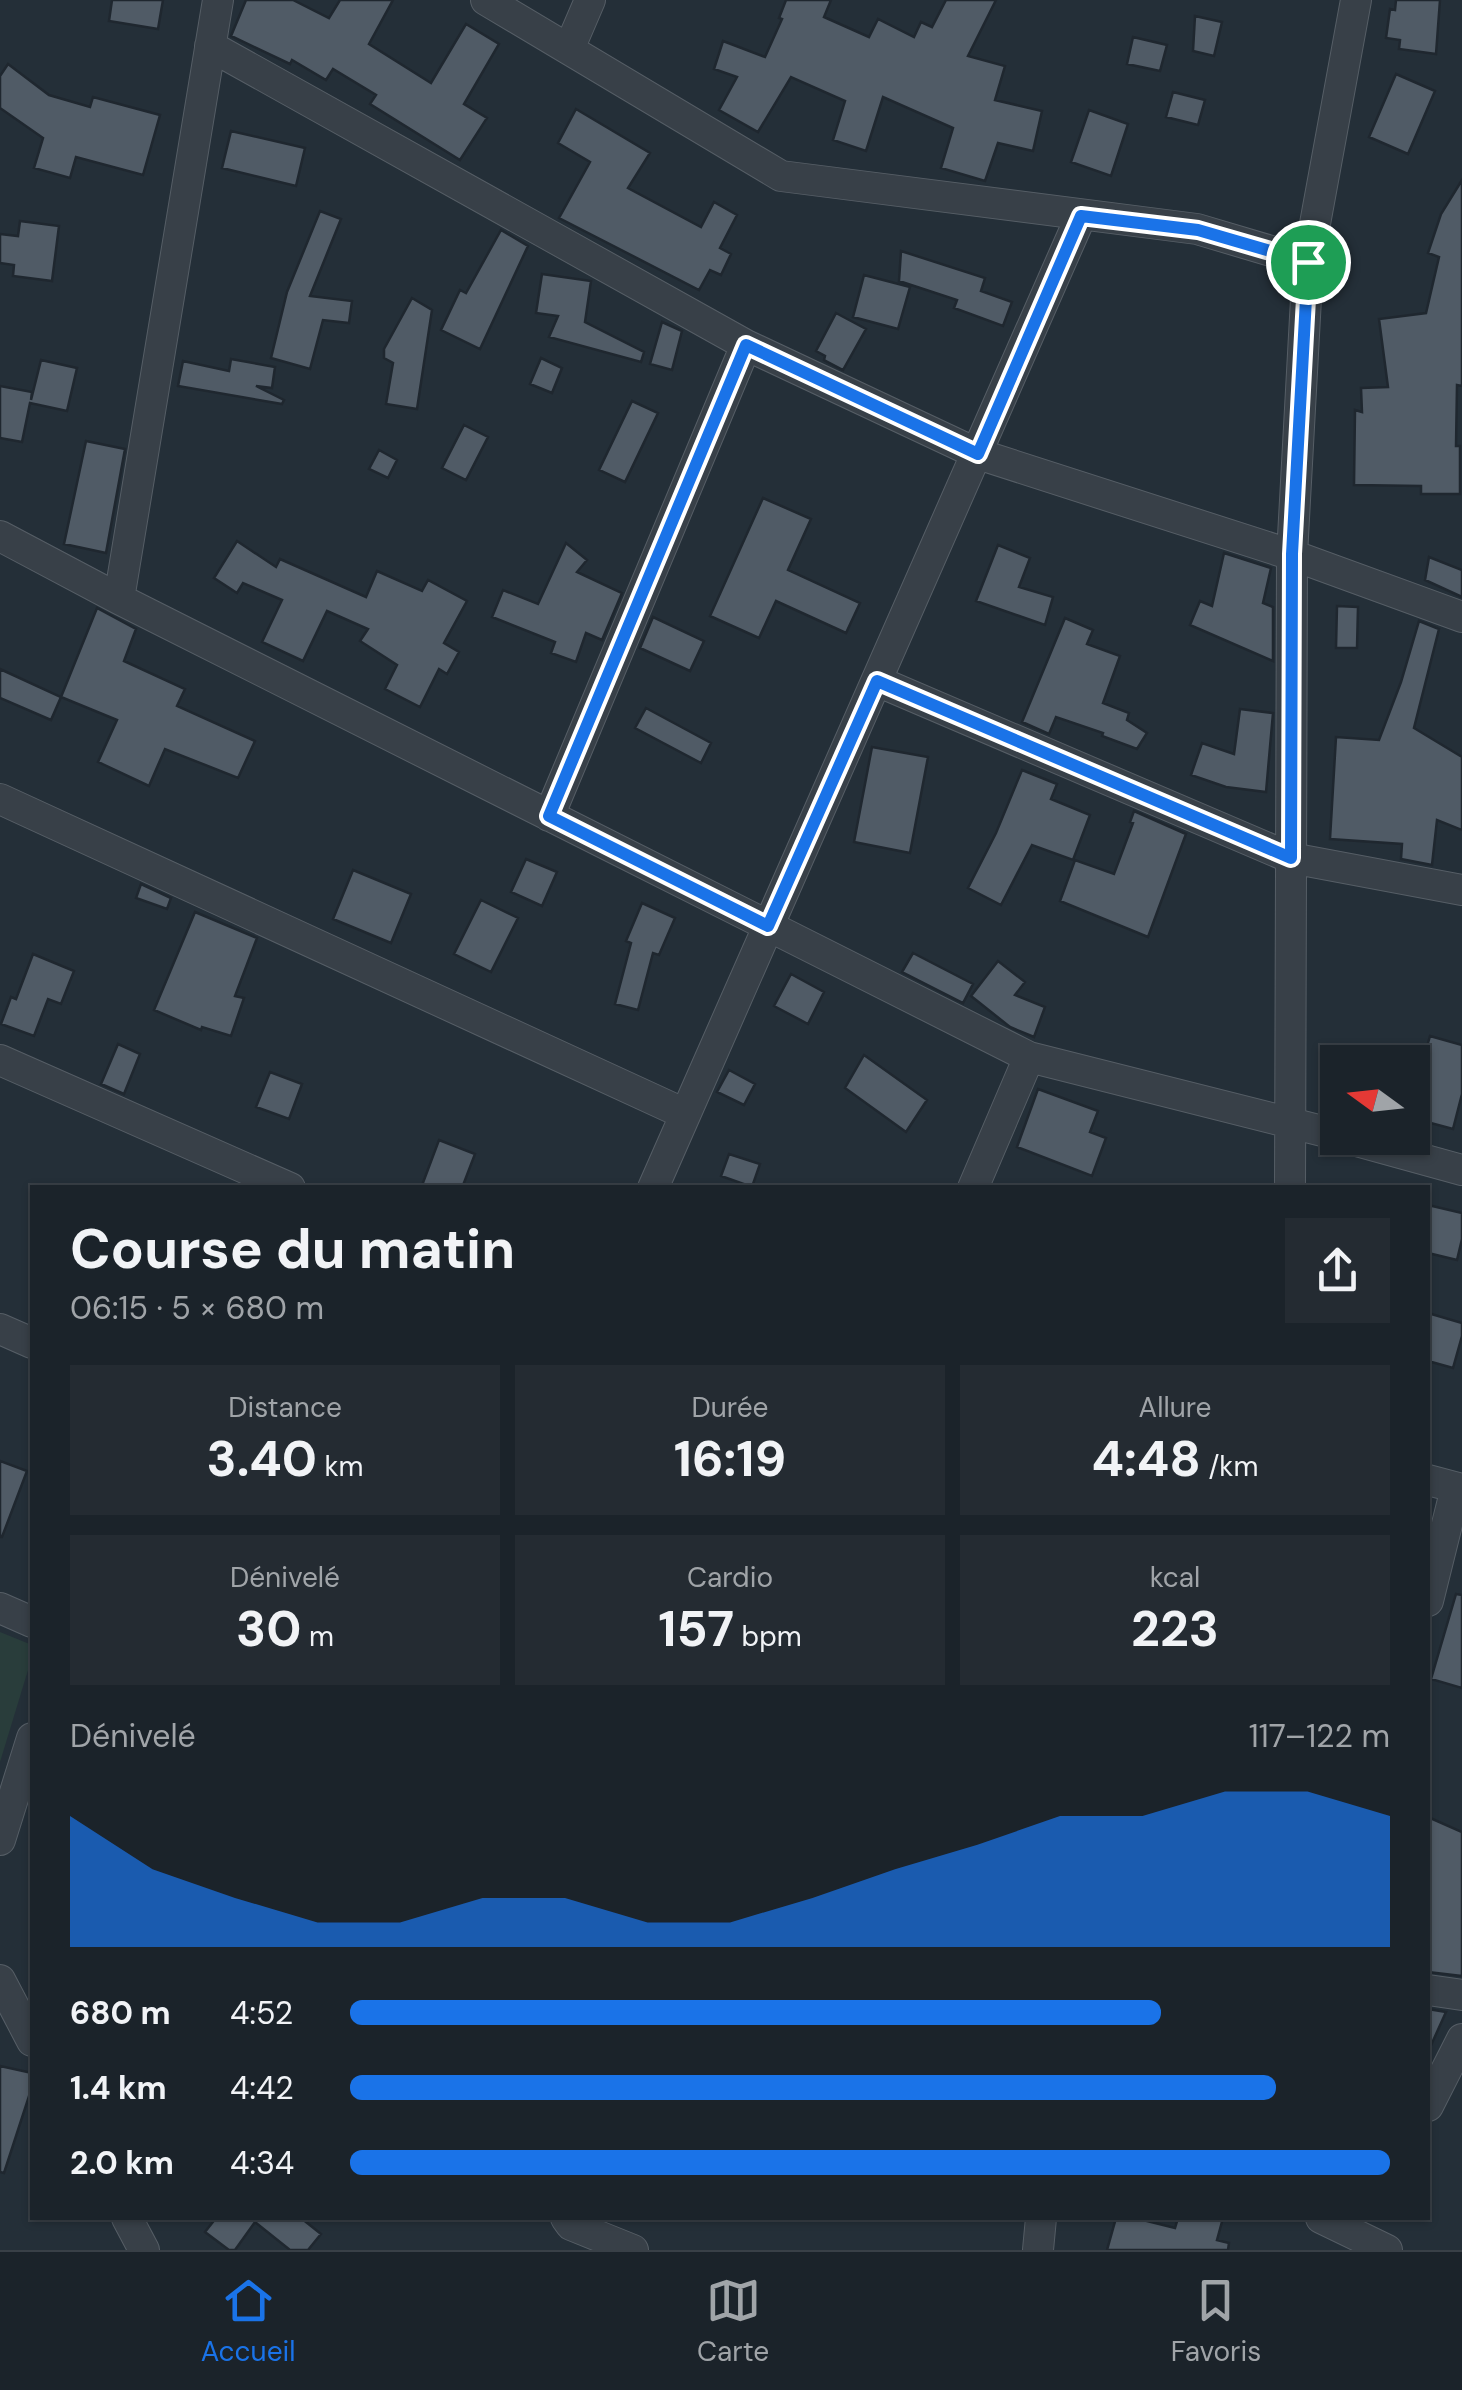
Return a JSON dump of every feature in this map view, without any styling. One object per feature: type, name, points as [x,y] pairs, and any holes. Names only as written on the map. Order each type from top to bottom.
[{"type":"street","points":[[119,599],[218,0]]},
{"type":"street","points":[[486,0],[781,176],[1198,230],[1308,262]]},
{"type":"street","points":[[569,49],[590,0]]},
{"type":"street","points":[[1290,1185],[1292,554],[1308,262],[1356,0]]},
{"type":"street","points":[[210,46],[746,345],[978,454],[1292,554],[1462,617]]},
{"type":"street","points":[[654,1185],[1081,216]]},
{"type":"street","points":[[549,816],[746,345]]},
{"type":"street","points":[[0,536],[1029,1057],[1320,1130]]},
{"type":"street","points":[[877,681],[1291,858],[1462,890]]},
{"type":"street","points":[[0,799],[685,1114]]},
{"type":"street","points":[[974,1185],[1029,1057]]},
{"type":"street","points":[[0,1060],[283,1185]]},
{"type":"street","points":[[1408,1155],[1462,1170]]},
{"type":"street","points":[[0,1329],[30,1342]]},
{"type":"street","points":[[1430,1590],[1449,1486]]},
{"type":"street","points":[[0,1608],[30,1621]]},
{"type":"street","points":[[0,1840],[30,1744]]},
{"type":"street","points":[[0,1980],[30,2037]]},
{"type":"street","points":[[1430,1990],[1462,1995]]},
{"type":"street","points":[[1430,2102],[1462,2039]]},
{"type":"street","points":[[128,2220],[144,2250]]},
{"type":"street","points":[[567,2220],[571,2225],[633,2250]]},
{"type":"street","points":[[1038,2250],[1040,2220]]},
{"type":"street","points":[[1327,2220],[1373,2235]]},
{"type":"green space","points":[[0,1632],[30,1644],[30,1664],[0,1762]]},
{"type":"building","points":[[112,0],[163,0],[158,29],[109,21]]},
{"type":"building","points":[[246,0],[293,0],[329,18],[340,0],[393,0],[369,44],[431,83],[466,24],[499,44],[464,104],[487,118],[460,160],[370,104],[376,95],[333,69],[326,80],[292,60],[290,64],[231,36]]},
{"type":"building","points":[[786,0],[831,0],[824,17],[869,37],[878,19],[914,37],[921,22],[932,27],[946,0],[996,0],[968,56],[1005,66],[995,100],[1042,111],[1033,151],[998,143],[985,181],[941,168],[953,128],[883,97],[866,151],[833,140],[845,101],[791,77],[758,132],[719,110],[737,77],[714,69],[723,41],[765,57]]},
{"type":"building","points":[[1396,0],[1440,0],[1436,54],[1399,49],[1400,40],[1386,38],[1390,9],[1395,10]]},
{"type":"building","points":[[1195,16],[1222,22],[1214,56],[1193,51]]},
{"type":"building","points":[[1133,37],[1167,45],[1160,71],[1127,64]]},
{"type":"building","points":[[8,64],[49,95],[90,107],[93,97],[160,115],[143,175],[76,157],[70,178],[34,168],[43,138],[0,108],[0,76]]},
{"type":"building","points":[[1396,74],[1435,91],[1408,154],[1369,137]]},
{"type":"building","points":[[1173,92],[1205,100],[1198,125],[1166,117]]},
{"type":"building","points":[[576,109],[650,153],[628,188],[701,227],[714,202],[737,215],[720,248],[731,254],[721,275],[710,270],[699,290],[559,218],[590,162],[558,143]]},
{"type":"building","points":[[1089,110],[1128,124],[1111,176],[1071,162]]},
{"type":"building","points":[[231,131],[305,148],[296,186],[222,168]]},
{"type":"building","points":[[1462,180],[1462,386],[1457,385],[1456,446],[1460,446],[1460,494],[1421,494],[1421,486],[1354,485],[1355,410],[1362,412],[1361,388],[1388,387],[1379,319],[1426,313],[1439,257],[1428,253],[1441,214]]},
{"type":"building","points":[[320,211],[341,219],[310,296],[352,301],[349,323],[323,320],[310,369],[271,358],[287,292]]},
{"type":"building","points":[[20,221],[59,226],[52,281],[13,276],[14,265],[0,263],[0,234],[18,236]]},
{"type":"building","points":[[501,230],[528,246],[480,349],[441,330],[460,290],[466,293]]},
{"type":"building","points":[[901,251],[985,278],[981,291],[1012,302],[1003,326],[954,308],[957,300],[899,281]]},
{"type":"building","points":[[542,274],[591,281],[585,322],[644,352],[641,362],[549,337],[558,316],[536,313]]},
{"type":"building","points":[[864,275],[910,287],[898,329],[853,317]]},
{"type":"building","points":[[412,298],[432,310],[417,409],[386,404],[393,363],[384,358],[384,349]]},
{"type":"building","points":[[836,313],[866,329],[843,370],[816,351]]},
{"type":"building","points":[[662,322],[682,331],[672,370],[650,364]]},
{"type":"building","points":[[541,358],[562,368],[552,393],[530,384]]},
{"type":"building","points":[[231,359],[275,367],[272,388],[256,386],[284,400],[282,404],[178,386],[183,361],[229,371]]},
{"type":"building","points":[[41,360],[77,368],[67,411],[30,403],[22,442],[0,438],[0,386],[32,392],[31,400]]},
{"type":"building","points":[[632,401],[658,413],[625,482],[599,470]]},
{"type":"building","points":[[464,425],[488,437],[466,480],[442,468]]},
{"type":"building","points":[[86,441],[125,449],[106,553],[64,544]]},
{"type":"building","points":[[379,450],[397,460],[388,478],[369,469]]},
{"type":"building","points":[[763,498],[811,519],[788,570],[860,603],[846,633],[776,601],[759,638],[710,616]]},
{"type":"building","points":[[237,541],[276,567],[280,559],[366,597],[377,571],[422,591],[428,580],[467,601],[444,643],[459,652],[447,674],[439,669],[420,707],[385,689],[397,665],[360,641],[368,629],[327,611],[303,661],[262,642],[282,600],[243,583],[237,593],[214,578]]},
{"type":"building","points":[[566,543],[587,560],[577,572],[622,593],[602,640],[586,633],[576,662],[551,653],[555,642],[492,617],[503,590],[538,604]]},
{"type":"building","points":[[998,545],[1030,558],[1019,587],[1053,597],[1045,625],[976,601]]},
{"type":"building","points":[[1224,553],[1271,568],[1263,603],[1273,607],[1273,661],[1190,625],[1200,601],[1212,606]]},
{"type":"building","points":[[1429,557],[1462,570],[1462,597],[1425,580]]},
{"type":"building","points":[[1337,606],[1358,607],[1357,648],[1336,648]]},
{"type":"building","points":[[97,608],[136,629],[124,661],[185,689],[177,706],[255,741],[238,778],[165,749],[149,786],[98,762],[117,720],[61,697]]},
{"type":"building","points":[[653,617],[704,641],[690,671],[640,648]]},
{"type":"building","points":[[1065,618],[1093,630],[1087,644],[1120,656],[1103,703],[1129,713],[1127,720],[1147,733],[1137,749],[1056,717],[1049,734],[1022,722]]},
{"type":"building","points":[[1419,621],[1439,629],[1414,728],[1462,757],[1462,830],[1437,820],[1432,865],[1401,859],[1402,844],[1330,839],[1336,737],[1379,740]]},
{"type":"building","points":[[0,669],[61,697],[51,720],[0,698]]},
{"type":"building","points":[[646,708],[711,743],[701,763],[635,728]]},
{"type":"building","points":[[1240,709],[1273,713],[1266,792],[1226,787],[1191,775],[1202,743],[1234,754]]},
{"type":"building","points":[[872,747],[928,757],[910,853],[854,842]]},
{"type":"building","points":[[1022,770],[1057,784],[1051,799],[1090,815],[1073,860],[1032,845],[1001,905],[968,888]]},
{"type":"building","points":[[1134,811],[1186,834],[1148,937],[1060,901],[1075,860],[1114,874]]},
{"type":"building","points":[[526,859],[557,872],[542,906],[511,892]]},
{"type":"building","points":[[353,870],[411,894],[391,943],[333,919]]},
{"type":"building","points":[[141,884],[171,898],[167,909],[136,898]]},
{"type":"building","points":[[481,900],[518,918],[491,972],[454,954]]},
{"type":"building","points":[[642,903],[675,918],[659,955],[653,953],[638,1010],[615,1004],[631,943],[626,941]]},
{"type":"building","points":[[195,912],[257,938],[235,996],[244,998],[231,1036],[202,1027],[201,1030],[154,1010]]},
{"type":"building","points":[[913,953],[973,984],[963,1003],[902,972]]},
{"type":"building","points":[[33,954],[74,971],[61,1004],[48,999],[34,1036],[1,1024],[11,997],[16,999]]},
{"type":"building","points":[[998,961],[1025,982],[1015,995],[1045,1007],[1034,1037],[1010,1027],[971,996]]},
{"type":"building","points":[[791,974],[824,992],[808,1024],[774,1006]]},
{"type":"building","points":[[1430,1036],[1462,1045],[1462,1094],[1453,1129],[1430,1123]]},
{"type":"building","points":[[118,1044],[140,1054],[124,1094],[101,1084]]},
{"type":"building","points":[[864,1055],[927,1100],[906,1132],[845,1088]]},
{"type":"building","points":[[729,1070],[755,1084],[744,1105],[717,1092]]},
{"type":"building","points":[[270,1072],[302,1084],[289,1119],[256,1107]]},
{"type":"building","points":[[1038,1089],[1098,1111],[1090,1132],[1106,1138],[1092,1176],[1017,1147]]},
{"type":"building","points":[[439,1140],[475,1154],[463,1185],[422,1185]]},
{"type":"building","points":[[729,1154],[760,1164],[753,1185],[721,1176]]},
{"type":"building","points":[[1430,1205],[1462,1213],[1457,1260],[1430,1253]]},
{"type":"building","points":[[1430,1314],[1462,1323],[1453,1368],[1430,1362]]},
{"type":"building","points":[[0,1461],[27,1471],[2,1537],[0,1537]]},
{"type":"building","points":[[1456,1594],[1462,1595],[1462,1688],[1431,1679]]},
{"type":"building","points":[[1430,1818],[1462,1832],[1462,1976],[1430,1972]]},
{"type":"building","points":[[1430,2009],[1446,2012],[1430,2048]]},
{"type":"building","points":[[0,2066],[30,2073],[30,2093],[4,2173],[0,2172]]},
{"type":"building","points":[[214,2220],[304,2220],[321,2234],[308,2250],[290,2250],[255,2222],[235,2250],[229,2250],[205,2232]]},
{"type":"building","points":[[1115,2220],[1143,2220],[1175,2228],[1177,2220],[1222,2220],[1217,2240],[1229,2243],[1228,2250],[1107,2250]]},
{"type":"route","points":[[1081,216],[1198,230],[1308,262],[1292,554],[1291,858],[877,681],[768,926],[549,816],[746,345],[978,454],[1081,216]]}]
